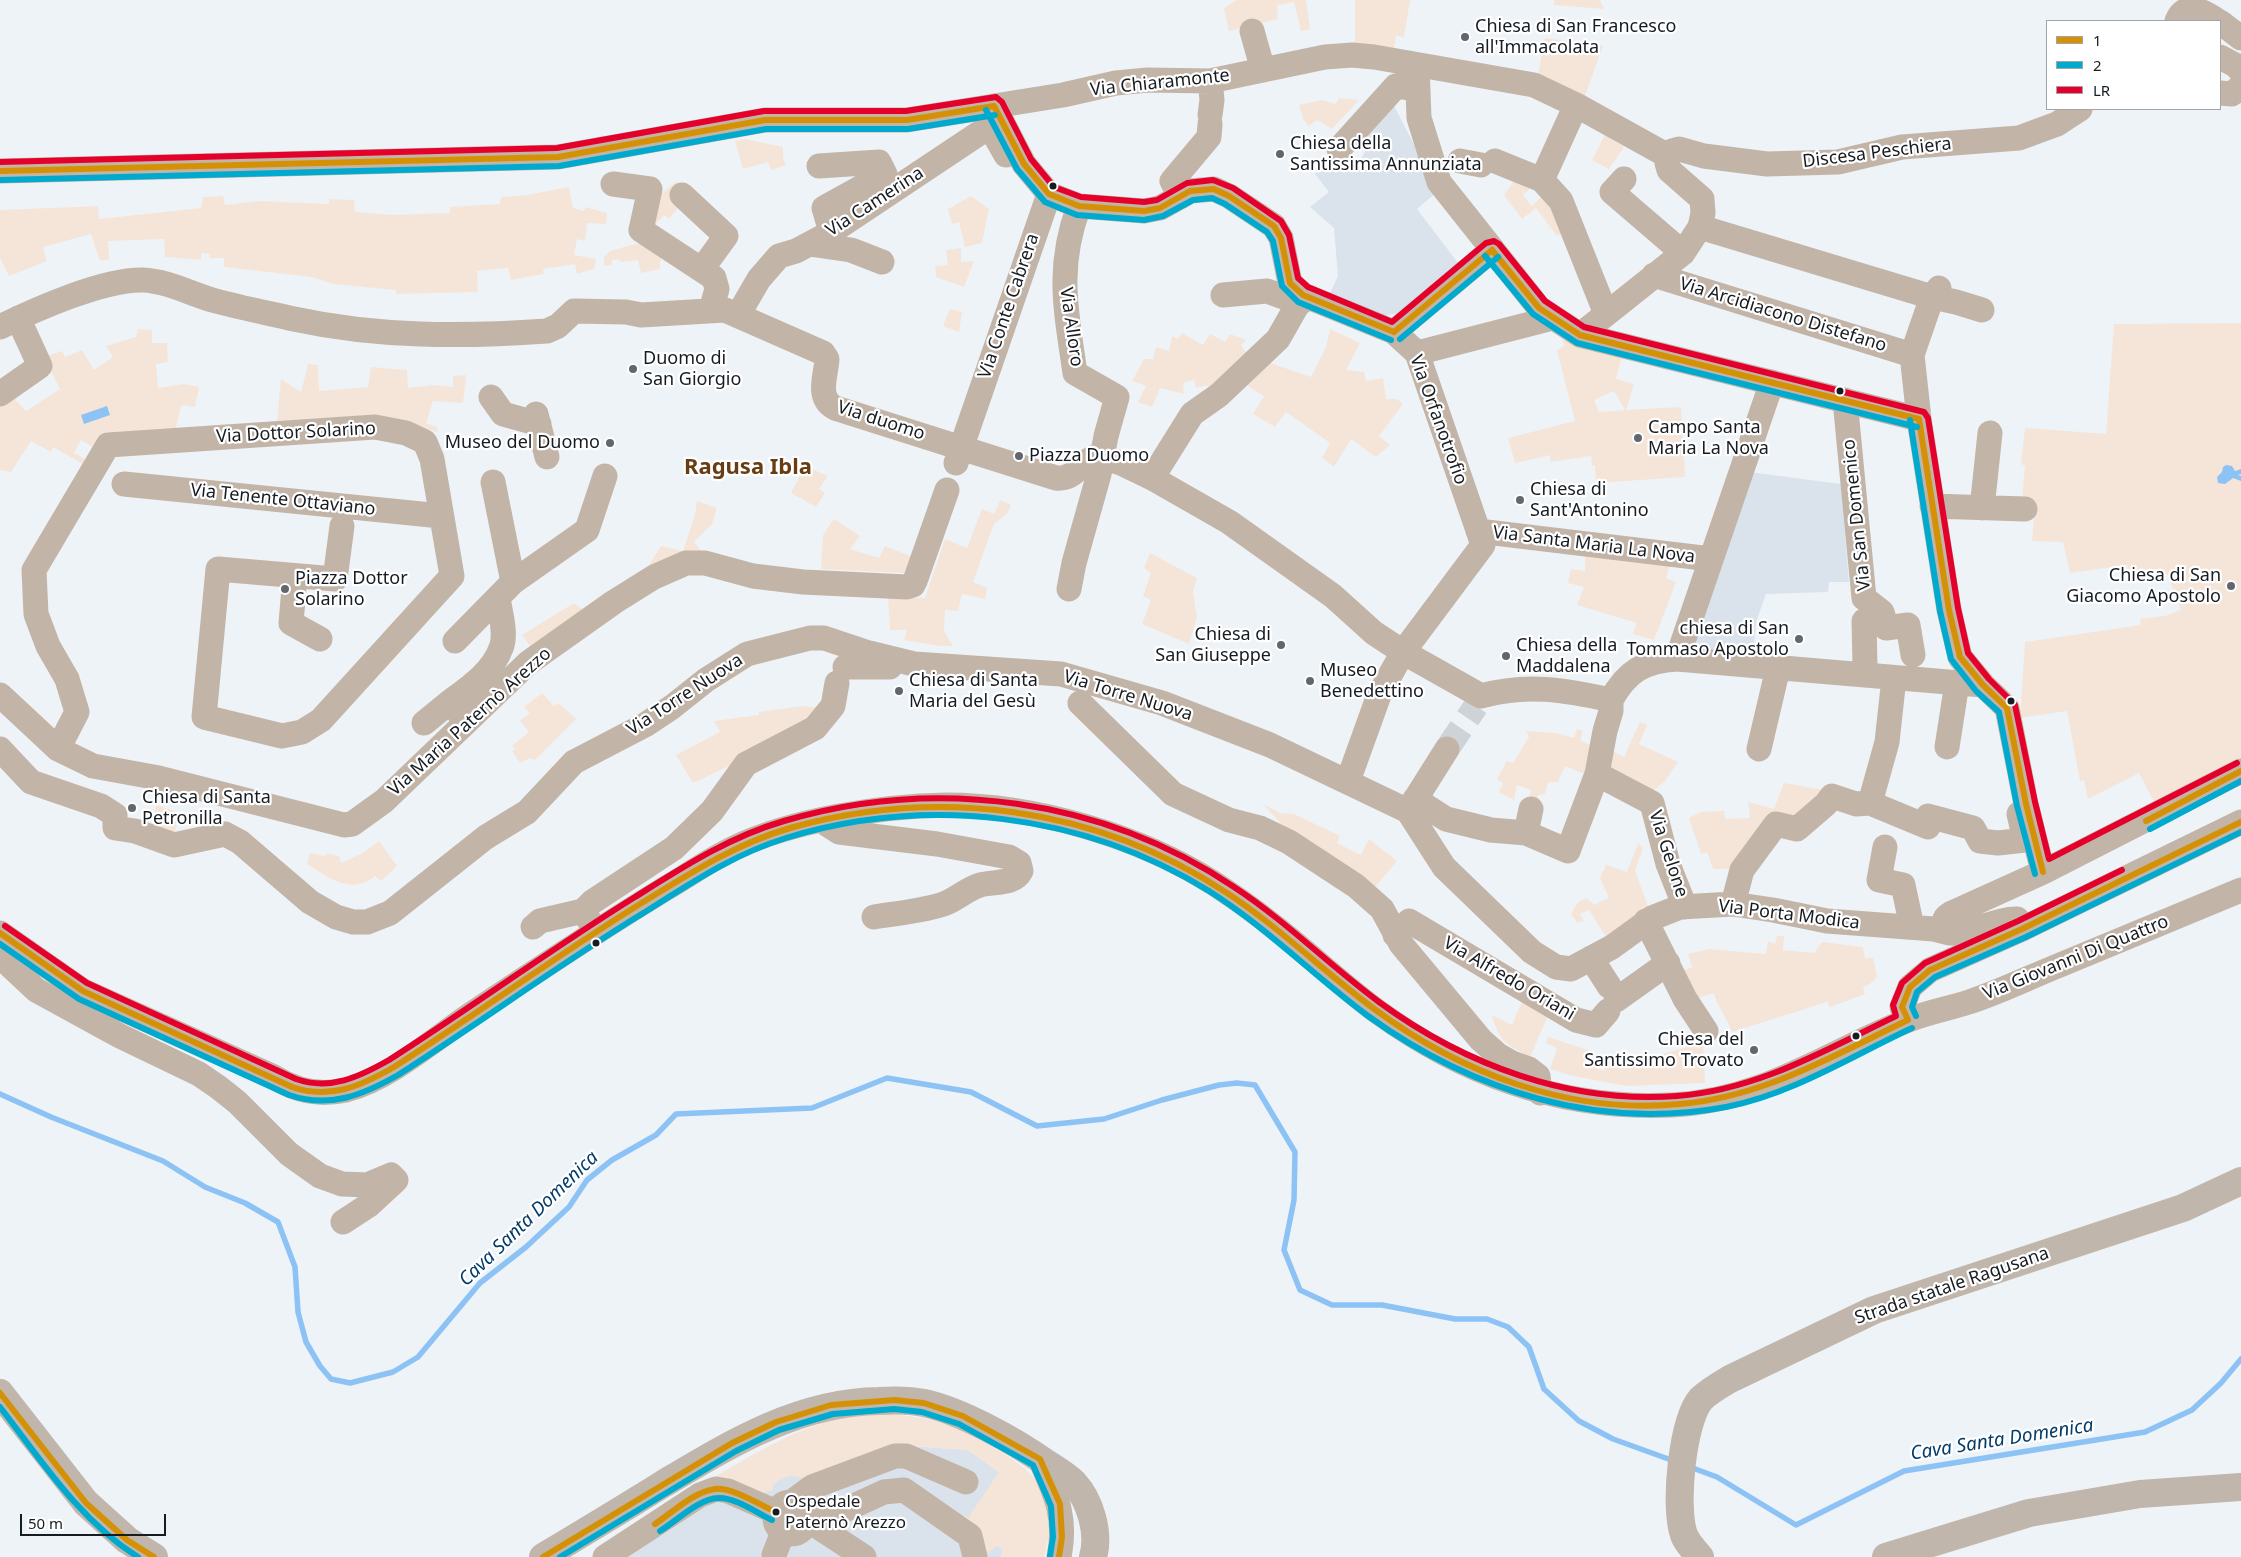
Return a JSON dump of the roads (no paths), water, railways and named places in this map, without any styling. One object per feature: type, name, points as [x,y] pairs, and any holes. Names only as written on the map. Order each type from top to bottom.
[{"type":"main road","name":"Strada statale Ragusana","points":[[1700,1557],[1684,1535],[1678,1507],[1679,1480],[1689,1429],[1700,1400],[1711,1391],[1730,1379],[1874,1310],[2183,1208],[2241,1181]]},
{"type":"main road","points":[[0,1393],[86,1503],[127,1540],[154,1557]]},
{"type":"main road","points":[[543,1557],[732,1443],[776,1422],[831,1405],[866,1401],[924,1403],[963,1416],[1040,1459],[1072,1481],[1088,1504],[1094,1533],[1093,1557]]},
{"type":"main road","points":[[1886,1557],[2029,1513],[2140,1494],[2241,1487]]},
{"type":"street","points":[[2178,20],[2181,14],[2193,8],[2203,10],[2216,20]]},
{"type":"street","points":[[2221,23],[2241,38]]},
{"type":"street","points":[[1252,31],[1263,70]]},
{"type":"street","name":"Via Chiaramonte","points":[[0,171],[558,157],[765,120],[907,120],[1116,83],[1148,80],[1210,81],[1325,57],[1352,55],[1386,59],[1417,77]]},
{"type":"street","points":[[2221,58],[2235,65],[2241,71]]},
{"type":"street","points":[[1339,149],[1396,86],[1417,77],[1450,71],[1534,85],[1576,105],[1668,156],[1669,170],[1702,200],[1703,213],[1700,227],[1683,253],[1580,334]]},
{"type":"street","points":[[1417,77],[1419,118],[1463,160],[1542,180],[1561,201],[1606,314]]},
{"type":"street","points":[[1170,203],[1172,181],[1208,138],[1212,100],[1210,81]]},
{"type":"street","points":[[2221,93],[2232,94],[2241,86]]},
{"type":"street","points":[[1542,180],[1576,105]]},
{"type":"street","points":[[994,106],[1023,173],[1044,204],[1144,210],[1170,203],[1199,188],[1214,189],[1229,196],[1274,226],[1281,238],[1290,283],[1302,299],[1278,339],[1219,395],[1192,414],[1152,478]]},
{"type":"street","name":"Discesa Peschiera","points":[[1668,156],[1672,151],[1679,148],[1704,156],[1767,164],[1838,162],[1902,147],[2019,138],[2057,124],[2078,110]]},
{"type":"street","name":"Via Camerina","points":[[738,315],[759,279],[779,256],[796,251],[831,232],[929,157],[990,130],[1023,173]]},
{"type":"street","points":[[1463,160],[1439,182],[1540,308],[1580,334],[1919,419]]},
{"type":"street","points":[[819,166],[879,162],[878,178],[824,208],[831,232]]},
{"type":"street","points":[[1624,179],[1612,192],[1683,253]]},
{"type":"street","points":[[613,184],[650,189],[641,230],[714,278],[717,289],[711,310]]},
{"type":"street","points":[[682,195],[726,236],[702,269]]},
{"type":"street","name":"Via Conte Cabrera","points":[[958,455],[1044,204]]},
{"type":"street","name":"Via Alloro","points":[[1079,206],[1069,232],[1065,255],[1064,294],[1075,373],[1117,398],[1102,457]]},
{"type":"street","points":[[1700,227],[1942,296],[1983,304]]},
{"type":"street","points":[[809,244],[850,250],[882,262]]},
{"type":"street","points":[[1394,332],[1492,250]]},
{"type":"street","name":"Via Arcidiacono Distefano","points":[[1654,276],[1912,355]]},
{"type":"street","points":[[0,394],[40,366],[9,322],[74,296],[126,282],[144,280],[160,283],[216,301],[297,320],[345,328],[433,336],[547,331],[558,326],[574,311],[626,312],[641,315],[725,310],[738,315]]},
{"type":"street","name":"Via Orfanotrofio","points":[[1223,295],[1267,291],[1302,299],[1394,332],[1417,353],[1483,546],[1403,652],[1379,695],[1348,781]]},
{"type":"street","points":[[1942,296],[1912,355],[1919,419],[1949,610],[1960,657],[1983,685],[2007,708],[2026,804],[2043,872]]},
{"type":"street","name":"Via duomo","points":[[738,315],[823,353],[827,359],[824,394],[830,405],[958,455]]},
{"type":"street","points":[[1417,353],[1553,318]]},
{"type":"street","points":[[1677,659],[1772,382]]},
{"type":"street","points":[[492,397],[503,414],[538,419],[548,457]]},
{"type":"street","name":"Via San Domenico","points":[[1845,400],[1864,598],[1880,613]]},
{"type":"street","name":"Via Dottor Solarino","points":[[58,749],[77,712],[67,678],[48,646],[36,614],[34,570],[108,445],[375,427],[406,432],[425,442],[432,459],[452,576],[321,720],[302,732],[282,736],[204,717],[218,568],[296,576]]},
{"type":"street","points":[[1983,503],[1990,433]]},
{"type":"street","points":[[958,455],[1061,478],[1073,475],[1093,457],[1102,457],[1152,478],[1229,522],[1333,596],[1374,633],[1479,701],[1502,690],[1551,688],[1611,700]]},
{"type":"street","points":[[1069,589],[1102,457]]},
{"type":"street","points":[[455,641],[506,590],[587,530],[605,476]]},
{"type":"street","points":[[424,723],[477,680],[489,667],[502,647],[506,590],[493,482]]},
{"type":"street","name":"Via Tenente Ottaviano","points":[[124,484],[441,516]]},
{"type":"street","name":"Via Maria Paternò Arezzo","points":[[0,695],[58,749],[93,766],[159,778],[344,825],[352,824],[384,801],[528,663],[614,602],[654,577],[686,563],[705,563],[753,576],[803,582],[907,587],[912,585],[947,490]]},
{"type":"street","points":[[1932,506],[1983,503],[2025,510]]},
{"type":"street","points":[[320,639],[291,623],[296,576],[335,579],[342,526]]},
{"type":"street","name":"Via Santa Maria La Nova","points":[[1478,531],[1711,559]]},
{"type":"street","points":[[1865,665],[1864,621],[1880,613],[1886,628],[1908,625],[1913,655]]},
{"type":"street","name":"Via Torre Nuova","points":[[0,749],[31,782],[101,806],[115,814],[115,828],[135,831],[174,845],[225,834],[240,842],[310,902],[336,917],[353,922],[367,922],[390,912],[486,837],[527,812],[574,762],[645,725],[672,707],[706,680],[746,654],[810,638],[824,638],[869,653],[914,664],[1060,674],[1162,703],[1270,745],[1348,781],[1446,819],[1491,830],[1529,821],[1568,851],[1597,774]]},
{"type":"street","points":[[1597,774],[1605,731],[1611,711],[1611,700],[1620,684],[1641,666],[1660,660],[1677,659],[1983,685]]},
{"type":"street","points":[[0,933],[83,991],[274,1077],[286,1085],[315,1094],[348,1089],[388,1071],[589,921],[592,902],[674,848],[712,811],[746,764],[815,728],[832,706],[841,675],[914,664]]},
{"type":"street","points":[[1759,749],[1778,668]]},
{"type":"street","points":[[1870,803],[1887,742],[1894,678]]},
{"type":"street","points":[[1947,747],[1957,683]]},
{"type":"street","points":[[451,701],[465,722]]},
{"type":"street","points":[[1080,703],[1173,794],[1229,820],[1260,828],[1289,842],[1356,886],[1402,928],[1401,944],[1481,1040],[1498,1055],[1512,1063],[1529,1069],[1538,1076],[1540,1093]]},
{"type":"street","points":[[1412,805],[1447,749]]},
{"type":"street","points":[[1950,933],[1944,924],[1948,915],[2043,872],[2241,772]]},
{"type":"street","name":"Via Gelone","points":[[1597,774],[1652,803],[1668,864],[1685,907]]},
{"type":"street","points":[[1733,904],[1742,870],[1776,824],[1797,829],[1826,804],[1832,796],[1856,804],[1870,803],[1928,827],[1928,816],[1973,828],[1980,841],[1998,843],[2025,840],[2019,813],[2026,804]]},
{"type":"street","name":"Via Porta Modica","points":[[1412,805],[1444,867],[1532,952],[1556,967],[1570,969],[1612,947],[1646,921],[1685,907],[1733,904],[1827,921],[1912,928],[1956,934],[2005,919],[2017,919],[2022,929]]},
{"type":"street","name":"Via Giovanni Di Quattro","points":[[589,921],[733,848],[775,832],[891,808],[946,806],[999,808],[1068,821],[1122,839],[1177,863],[1209,881],[1265,919],[1373,1008],[1438,1051],[1471,1068],[1540,1093],[1588,1102],[1623,1105],[1674,1105],[1727,1098],[1794,1074],[1908,1020],[1970,1002],[2241,890]]},
{"type":"street","points":[[822,821],[839,832],[937,844],[1010,857],[1019,863],[1022,871],[1018,876],[1010,880],[965,890],[945,904],[874,917]]},
{"type":"street","points":[[1908,1020],[1902,1007],[1910,986],[1930,970],[2022,929],[2241,822]]},
{"type":"street","points":[[1885,847],[1878,880],[1903,885],[1912,928]]},
{"type":"street","points":[[533,926],[540,921],[589,921]]},
{"type":"street","points":[[1646,921],[1685,999],[1706,1031]]},
{"type":"street","name":"Via Alfredo Oriani","points":[[1402,928],[1576,1020],[1596,1025],[1611,999],[1668,963]]},
{"type":"street","points":[[0,956],[36,990],[120,1036],[198,1074],[218,1087],[237,1102],[289,1154],[320,1176],[342,1184],[367,1185],[391,1175],[396,1180],[369,1205],[343,1222]]},
{"type":"street","points":[[1591,958],[1611,999]]},
{"type":"street","points":[[771,1556],[784,1515],[812,1487],[895,1456],[906,1456],[966,1482]]},
{"type":"street","points":[[1040,1459],[1060,1504],[1062,1537],[1059,1557]]},
{"type":"street","points":[[606,1557],[700,1494],[716,1489],[728,1491],[784,1515]]},
{"type":"street","points":[[810,1523],[884,1492],[904,1490],[970,1536],[974,1557]]},
{"type":"street","points":[[784,1515],[800,1504],[806,1509],[810,1523],[864,1557]]},
{"type":"water","points":[[107,406],[110,415],[84,424],[81,415]]},
{"type":"water","points":[[2226,465],[2232,466],[2235,471],[2241,469],[2241,474],[2238,475],[2241,476],[2241,481],[2233,478],[2225,484],[2218,483],[2217,477]]},
{"type":"waterway","name":"Cava Santa Domenica","points":[[0,1094],[51,1117],[163,1161],[205,1187],[245,1203],[278,1222],[295,1267],[298,1312],[306,1342],[320,1366],[331,1379],[350,1383],[393,1372],[418,1357],[480,1283],[526,1247],[569,1207],[587,1180],[612,1160],[656,1135],[676,1114],[812,1108],[887,1078],[971,1092],[1037,1126],[1104,1119],[1162,1100],[1219,1085],[1237,1083],[1255,1085],[1295,1152],[1294,1200],[1284,1250],[1300,1290],[1332,1305],[1382,1305],[1455,1319],[1487,1319],[1508,1327],[1529,1347],[1544,1389],[1579,1421],[1613,1439],[1674,1461]]},
{"type":"waterway","name":"Cava Santa Domenica","points":[[1690,1467],[1717,1477],[1796,1525],[1904,1471],[2145,1432],[2192,1410],[2221,1383],[2241,1359]]},
{"type":"tunnel","points":[[1447,749],[1476,706]]},
{"type":"place","name":"Chiesa di San Francesco all'Immacolata","points":[[1465,37]]},
{"type":"place","name":"Chiesa della Santissima Annunziata","points":[[1280,154]]},
{"type":"place","name":"Duomo di San Giorgio","points":[[633,369]]},
{"type":"place","name":"Campo Santa Maria La Nova","points":[[1638,438]]},
{"type":"place","name":"Museo del Duomo","points":[[610,443]]},
{"type":"place","name":"Piazza Duomo","points":[[1019,456]]},
{"type":"place","name":"Chiesa di Sant'Antonino","points":[[1520,500]]},
{"type":"place","name":"Chiesa di San Giacomo Apostolo","points":[[2231,586]]},
{"type":"place","name":"Piazza Dottor Solarino","points":[[285,589]]},
{"type":"place","name":"chiesa di San Tommaso Apostolo","points":[[1799,639]]},
{"type":"place","name":"Chiesa di San Giuseppe","points":[[1281,645]]},
{"type":"place","name":"Chiesa della Maddalena","points":[[1506,656]]},
{"type":"place","name":"Museo Benedettino","points":[[1310,681]]},
{"type":"place","name":"Chiesa di Santa Maria del Gesù","points":[[899,691]]},
{"type":"place","name":"Chiesa di Santa Petronilla","points":[[132,808]]},
{"type":"place","name":"Chiesa del Santissimo Trovato","points":[[1754,1050]]},
{"type":"place","name":"Ospedale Paternò Arezzo","points":[[776,1512]]},
{"type":"district","name":"Ragusa Ibla","points":[[748,468]]}]
